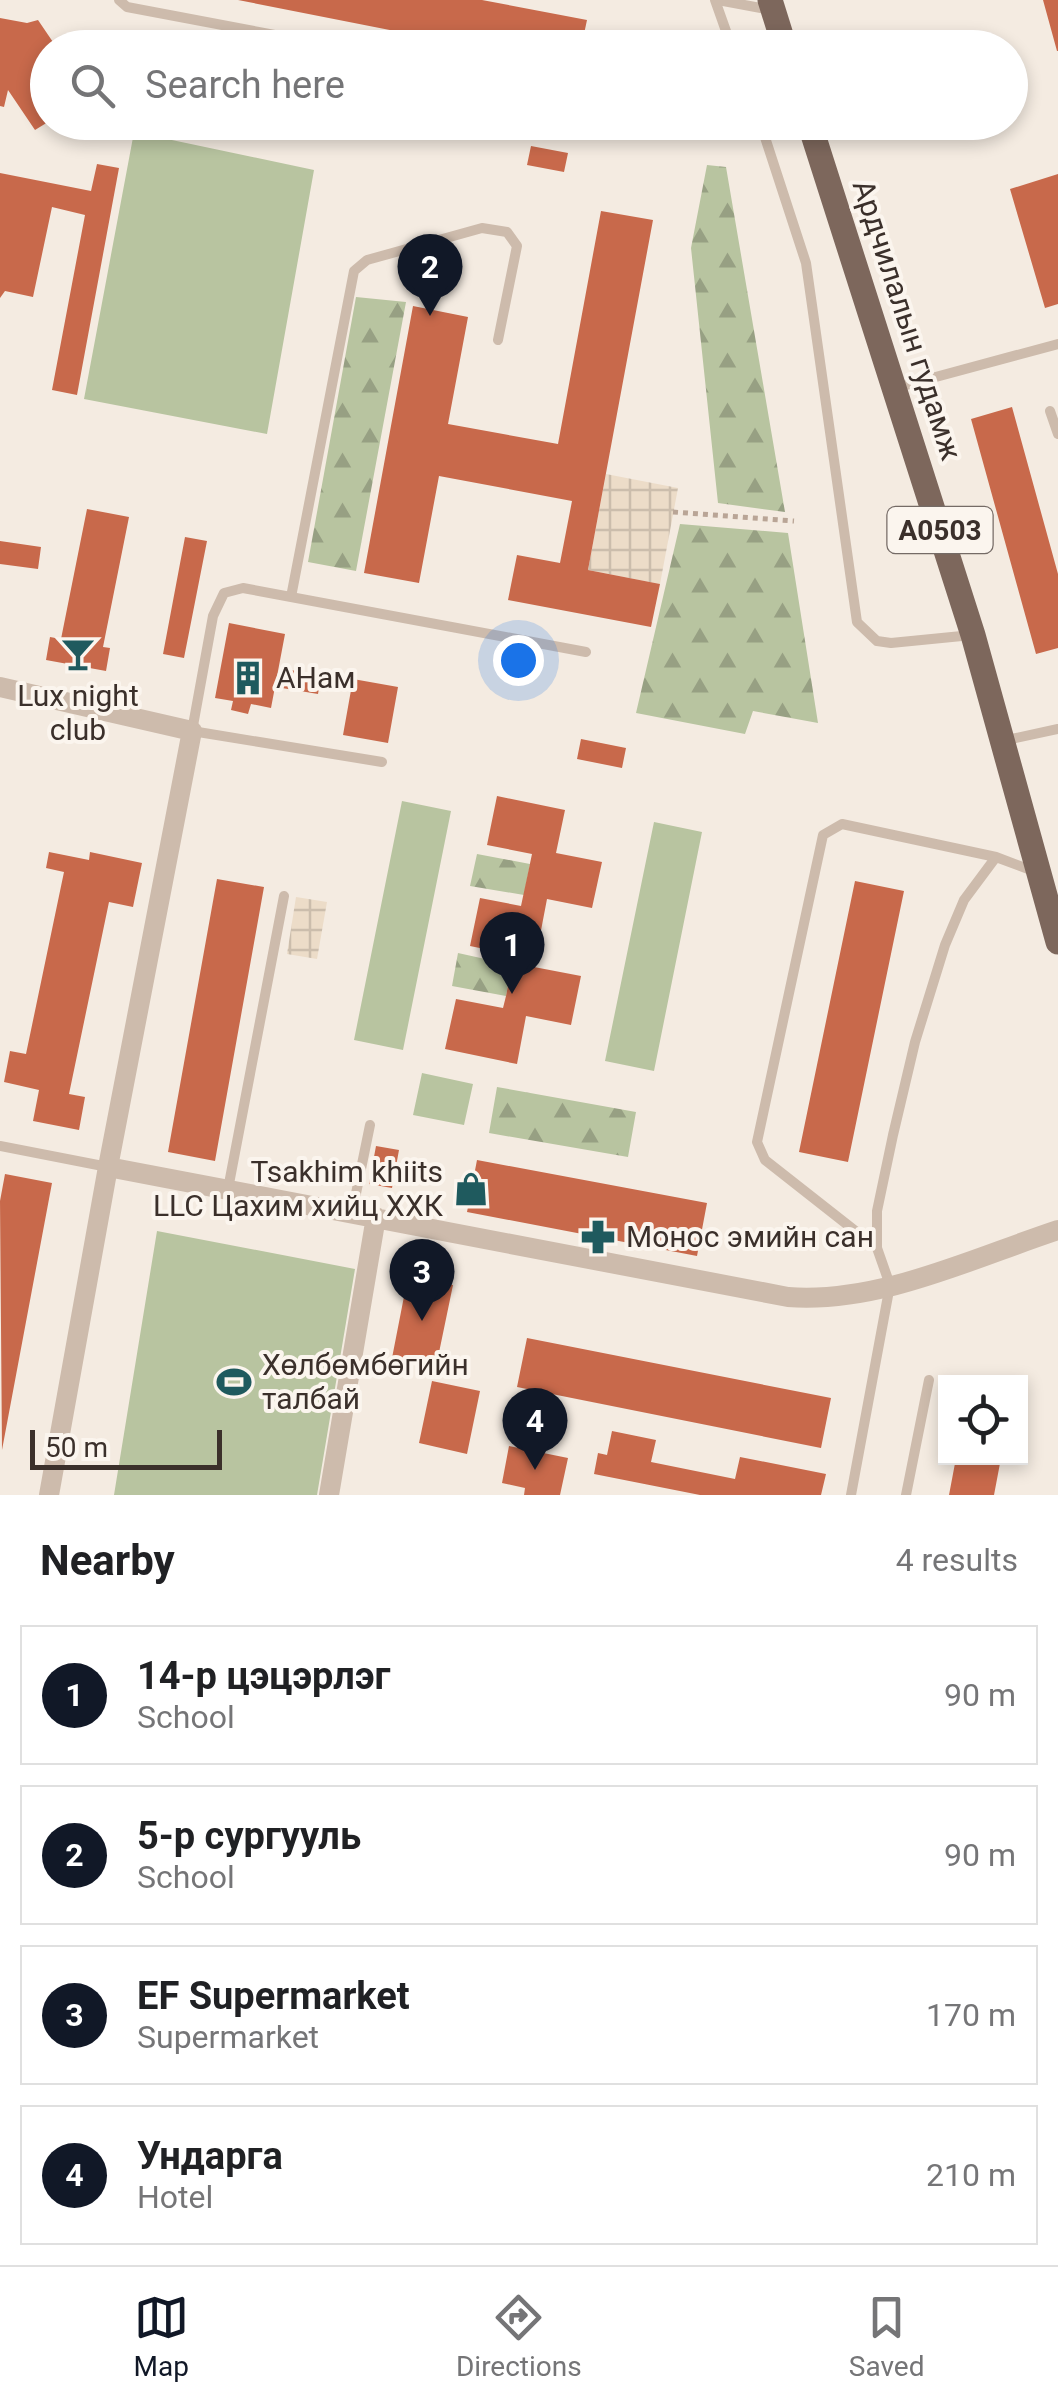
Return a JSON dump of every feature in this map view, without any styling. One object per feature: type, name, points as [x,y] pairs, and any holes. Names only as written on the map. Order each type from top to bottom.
[{"type":"main road","points":[[772,5],[780,30]]},
{"type":"main road","name":"Ардчилалын гудамж","points":[[815,140],[973,635],[1058,942]]},
{"type":"street","points":[[0,687],[192,731],[48,1495]]},
{"type":"street","points":[[108,1166],[788,1297],[824,1300],[890,1285],[1058,1230]]},
{"type":"street","points":[[329,1495],[379,1218]]},
{"type":"lane","points":[[118,0],[127,6],[251,30]]},
{"type":"lane","points":[[726,30],[716,0],[772,5]]},
{"type":"lane","points":[[765,140],[806,263],[857,622],[878,640],[891,643],[973,635]]},
{"type":"lane","points":[[291,597],[354,271],[368,260],[482,228],[507,232],[517,246],[498,340]]},
{"type":"lane","points":[[895,388],[1058,344]]},
{"type":"lane","points":[[1050,411],[1058,434]]},
{"type":"lane","points":[[382,762],[192,731],[213,616],[224,594],[243,588],[586,652]]},
{"type":"lane","points":[[1002,741],[1058,729]]},
{"type":"lane","points":[[876,1248],[765,1160],[757,1142],[823,835],[842,824],[996,857],[1037,872]]},
{"type":"lane","points":[[851,1495],[890,1285],[876,1248],[877,1211],[915,1042],[964,900],[996,857]]},
{"type":"lane","points":[[228,1189],[284,896]]},
{"type":"lane","points":[[352,1213],[370,1126]]},
{"type":"lane","points":[[0,1146],[108,1166]]},
{"type":"lane","points":[[906,1495],[929,1380]]},
{"type":"path","points":[[673,512],[794,521]]},
{"type":"green space","points":[[133,140],[172,140],[314,170],[267,434],[84,399]]},
{"type":"green space","points":[[707,165],[726,167],[785,512],[718,503],[691,248]]},
{"type":"green space","points":[[356,297],[406,302],[356,571],[308,562]]},
{"type":"green space","points":[[680,524],[788,533],[818,723],[753,711],[745,734],[636,713]]},
{"type":"green space","points":[[402,801],[451,811],[403,1050],[354,1040]]},
{"type":"green space","points":[[654,822],[702,832],[654,1071],[605,1061]]},
{"type":"green space","points":[[477,854],[530,864],[524,895],[470,886]]},
{"type":"green space","points":[[458,953],[512,965],[506,996],[452,986]]},
{"type":"green space","points":[[422,1073],[473,1084],[464,1125],[413,1115]]},
{"type":"green space","points":[[497,1087],[636,1112],[628,1157],[489,1133]]},
{"type":"green space","name":"Хөлбөмбөгийн талбай","points":[[157,1231],[355,1269],[317,1495],[114,1495]]},
{"type":"shaded area","points":[[606,474],[678,488],[660,584],[588,570]]},
{"type":"shaded area","points":[[296,897],[327,902],[317,959],[287,954]]},
{"type":"building","points":[[238,0],[482,0],[587,20],[585,30],[390,30]]},
{"type":"building","points":[[1043,0],[1058,0],[1058,51],[1057,51]]},
{"type":"building","points":[[0,18],[27,23],[38,20],[45,30],[30,30],[30,123],[8,90],[4,107],[0,106]]},
{"type":"building","points":[[531,146],[568,153],[564,172],[527,165]]},
{"type":"building","points":[[97,164],[119,168],[77,395],[52,390],[85,215],[52,207],[33,297],[5,291],[0,298],[0,173],[91,191]]},
{"type":"building","points":[[1058,174],[1058,304],[1045,308],[1010,189]]},
{"type":"building","points":[[601,211],[653,220],[588,570],[660,584],[651,627],[508,600],[517,555],[560,563],[572,501],[439,476],[419,583],[364,573],[413,306],[468,317],[448,424],[558,444]]},
{"type":"building","points":[[1012,407],[1058,574],[1058,648],[1036,654],[971,419]]},
{"type":"building","points":[[87,509],[129,517],[103,647],[110,648],[106,671],[46,660],[50,637],[61,639]]},
{"type":"building","points":[[185,537],[207,541],[184,658],[163,654]]},
{"type":"building","points":[[0,541],[41,547],[38,569],[0,564]]},
{"type":"building","name":"АНам","points":[[229,623],[285,634],[271,708],[251,704],[248,714],[231,710],[233,701],[215,698]]},
{"type":"building","points":[[286,669],[321,676],[318,694],[282,688]]},
{"type":"building","points":[[353,679],[398,687],[388,743],[343,735]]},
{"type":"building","points":[[581,739],[626,748],[622,768],[577,759]]},
{"type":"building","points":[[497,796],[565,810],[556,853],[602,862],[592,908],[547,899],[534,967],[581,976],[571,1025],[526,1016],[517,1064],[445,1049],[456,999],[503,1008],[506,996],[514,955],[470,946],[480,898],[521,906],[532,854],[487,845]]},
{"type":"building","points":[[49,852],[89,860],[90,852],[142,863],[133,907],[109,902],[69,1094],[85,1097],[79,1130],[33,1121],[39,1090],[4,1082],[10,1051],[26,1054],[64,872],[46,868]]},
{"type":"building","points":[[217,879],[264,887],[215,1161],[168,1152]]},
{"type":"building","points":[[855,881],[904,891],[848,1162],[799,1152]]},
{"type":"building","points":[[376,1146],[399,1150],[392,1188],[369,1184]]},
{"type":"building","points":[[477,1160],[707,1203],[697,1256],[467,1212]]},
{"type":"building","points":[[5,1174],[52,1183],[2,1450],[0,1201]]},
{"type":"building","points":[[408,1276],[453,1285],[436,1367],[392,1358]]},
{"type":"building","points":[[527,1338],[831,1398],[821,1448],[517,1387]]},
{"type":"building","points":[[432,1381],[480,1391],[467,1454],[419,1443]]},
{"type":"building","points":[[612,1431],[656,1440],[651,1462],[735,1479],[740,1457],[826,1474],[821,1495],[700,1495],[594,1474],[598,1453],[607,1455]]},
{"type":"building","points":[[509,1446],[568,1458],[560,1495],[524,1495],[525,1488],[502,1483]]},
{"type":"building","points":[[955,1465],[1000,1465],[994,1495],[949,1495]]},
{"type":"place","name":"5-р сургууль","points":[[430,316]]},
{"type":"place","name":"Lux night club","points":[[78,654]]},
{"type":"place","name":"АНам","points":[[248,678]]},
{"type":"place","name":"14-р цэцэрлэг","points":[[512,994]]},
{"type":"place","name":"Tsakhim khiits LLC Цахим хийц ХХК","points":[[471,1189]]},
{"type":"place","name":"Монос эмийн сан","points":[[598,1237]]},
{"type":"place","name":"EF Supermarket","points":[[422,1321]]},
{"type":"place","name":"Хөлбөмбөгийн талбай","points":[[234,1382]]},
{"type":"place","name":"Ундарга","points":[[535,1470]]}]
